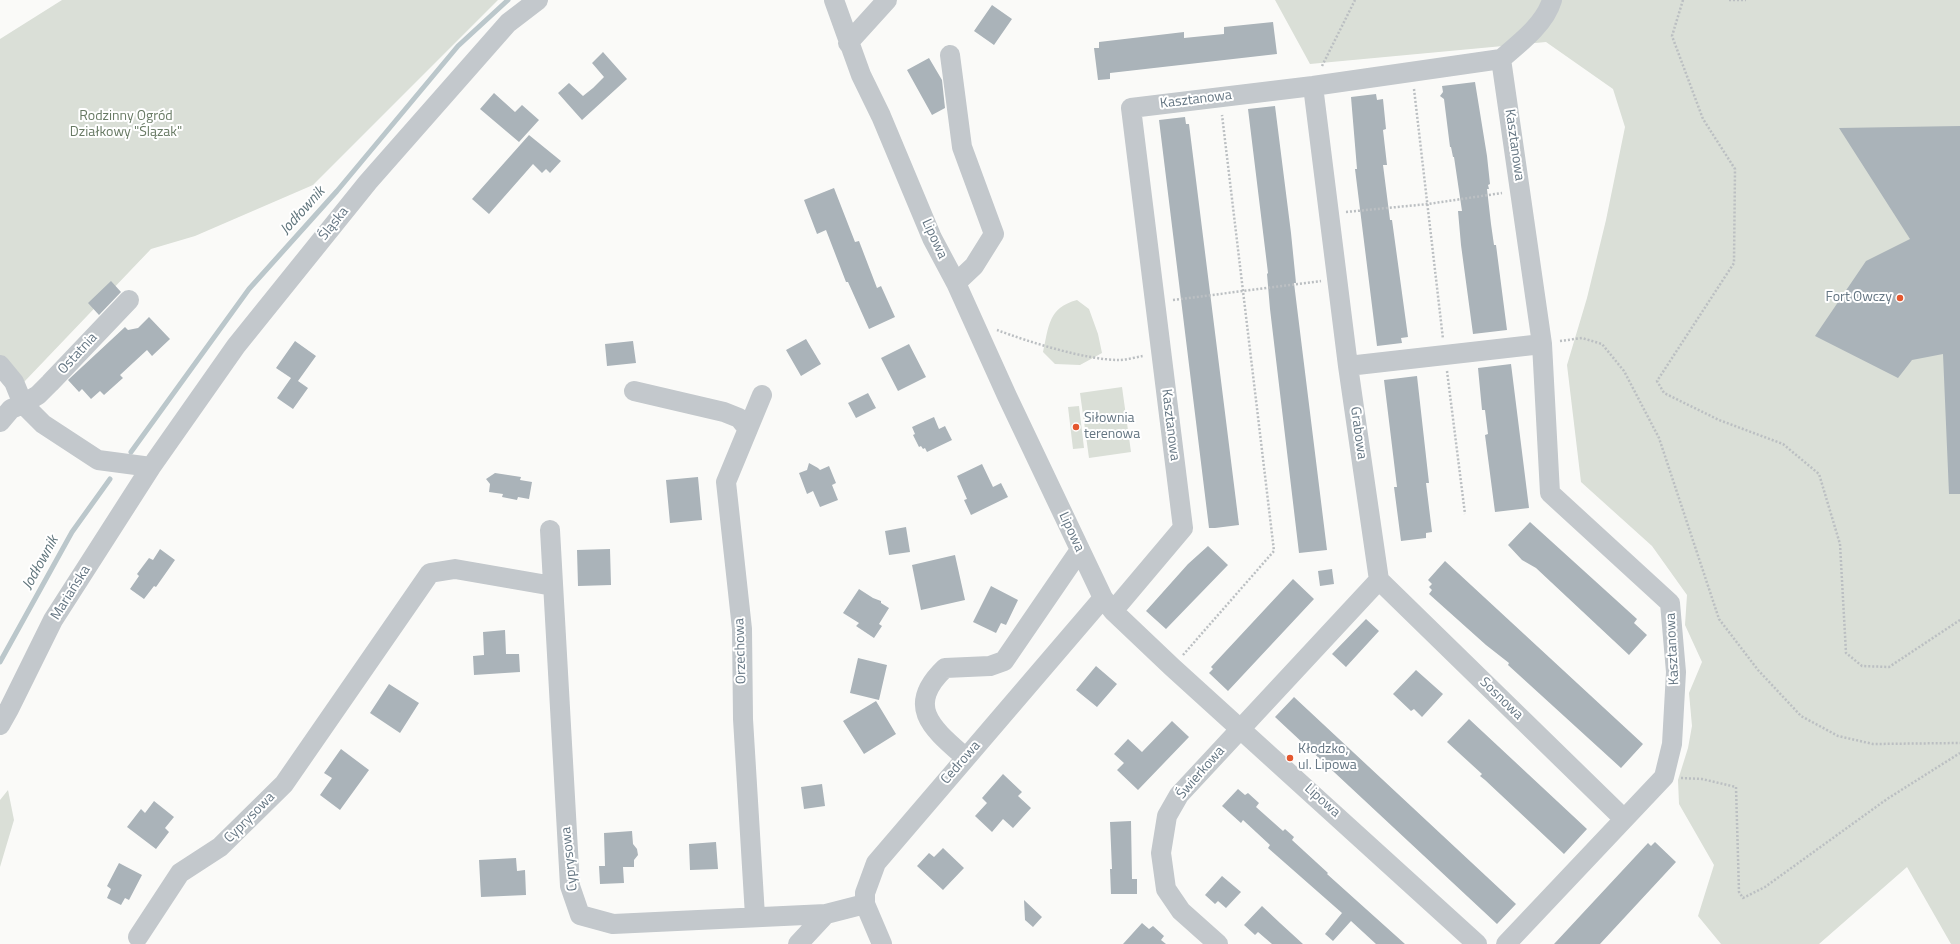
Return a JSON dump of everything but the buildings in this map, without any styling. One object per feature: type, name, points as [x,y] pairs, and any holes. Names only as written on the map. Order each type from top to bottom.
[{"type":"street","name":"Śląska","points":[[151,467],[236,346],[368,182],[508,23],[538,0]]},
{"type":"street","name":"Lipowa","points":[[834,0],[848,43],[861,75],[897,152],[932,238],[956,283],[1080,550],[1108,604],[1172,667],[1241,728],[1477,944]]},
{"type":"street","points":[[848,43],[887,0]]},
{"type":"street","points":[[1501,59],[1524,39],[1549,10],[1552,0]]},
{"type":"street","points":[[950,55],[962,147],[994,234],[974,266],[956,283]]},
{"type":"street","name":"Kasztanowa","points":[[1108,604],[1183,528],[1131,108],[1313,86],[1501,59],[1542,344],[1550,493],[1670,603],[1676,672],[1672,744],[1664,777],[1506,944]]},
{"type":"street","name":"Grabowa","points":[[1313,86],[1348,366],[1378,580]]},
{"type":"street","name":"Ostatnia","points":[[0,422],[12,409],[38,395],[128,300]]},
{"type":"street","points":[[1348,366],[1542,344]]},
{"type":"street","points":[[0,365],[14,382],[23,404],[43,424],[98,460],[151,467]]},
{"type":"street","points":[[634,392],[724,412],[738,418],[748,429]]},
{"type":"street","name":"Orzechowa","points":[[755,916],[743,719],[742,629],[726,482],[762,395]]},
{"type":"street","name":"Mariańska","points":[[0,725],[53,620],[151,467]]},
{"type":"street","name":"Cyprysowa","points":[[550,530],[570,886],[580,915],[614,924],[755,916],[826,914],[865,904]]},
{"type":"street","points":[[966,758],[941,736],[928,720],[923,703],[934,679],[945,668],[990,666],[1004,661],[1080,550]]},
{"type":"street","name":"Cyprysowa","points":[[138,937],[180,872],[220,847],[284,784],[430,573],[455,569],[553,586]]},
{"type":"street","points":[[1241,728],[1378,580]]},
{"type":"street","name":"Sosnowa","points":[[1378,580],[1624,819]]},
{"type":"street","name":"Cedrowa","points":[[865,904],[865,893],[876,863],[966,758],[1108,604]]},
{"type":"street","name":"Świerkowa","points":[[1218,944],[1181,911],[1166,889],[1161,853],[1167,816],[1179,795],[1241,728]]},
{"type":"street","points":[[865,904],[882,944]]},
{"type":"street","points":[[798,944],[826,914]]},
{"type":"path","points":[[1313,86],[1354,0]]},
{"type":"path","points":[[1683,0],[1672,36],[1703,119],[1735,169],[1734,263],[1657,381],[1664,393],[1719,420],[1783,444],[1819,474],[1840,544],[1846,653],[1862,666],[1889,667],[1960,620]]},
{"type":"path","points":[[1729,0],[1746,0]]},
{"type":"path","points":[[1412,71],[1465,514]]},
{"type":"path","points":[[1172,667],[1274,551],[1244,291],[1219,97]]},
{"type":"path","points":[[1329,214],[1428,204],[1520,190]]},
{"type":"path","points":[[1155,302],[1337,279]]},
{"type":"path","points":[[991,326],[997,330],[1036,343],[1086,356],[1120,360],[1161,352]]},
{"type":"path","points":[[1542,344],[1582,338],[1602,344],[1624,371],[1659,438],[1718,619],[1758,670],[1801,716],[1838,736],[1873,744],[1960,744]]},
{"type":"path","points":[[1664,777],[1702,779],[1736,787],[1739,892],[1743,898],[1765,888],[1887,799],[1960,754]]},
{"type":"green space","name":"Rodzinny Ogród Działkowy \"Ślązak\"","points":[[62,0],[498,0],[313,185],[195,236],[151,249],[24,382],[0,358],[0,39]]},
{"type":"green space","points":[[1275,0],[1960,0],[1960,944],[1951,944],[1907,867],[1819,944],[1721,944],[1698,916],[1714,865],[1679,804],[1678,780],[1688,748],[1692,726],[1689,693],[1702,662],[1685,625],[1687,595],[1652,546],[1581,482],[1567,365],[1587,298],[1606,220],[1625,127],[1613,89],[1546,42],[1310,64]]},
{"type":"green space","points":[[1077,300],[1089,309],[1098,334],[1102,353],[1080,365],[1055,364],[1043,352],[1051,319],[1060,308],[1067,303]]},
{"type":"green space","points":[[1122,387],[1131,452],[1089,458],[1080,393]]},
{"type":"green space","name":"Siłownia terenowa","points":[[1079,406],[1084,448],[1073,449],[1068,407]]},
{"type":"green space","points":[[8,790],[14,820],[0,867],[0,800]]},
{"type":"waterway","name":"Jodłownik","points":[[131,452],[249,289],[337,191],[458,46],[508,0]]},
{"type":"waterway","name":"Jodłownik","points":[[0,662],[72,532],[110,479]]},
{"type":"place","name":"Fort Owczy","points":[[1900,298]]},
{"type":"place","name":"Siłownia terenowa","points":[[1076,427]]},
{"type":"place","name":"Kłodzko, ul. Lipowa","points":[[1290,758]]}]
